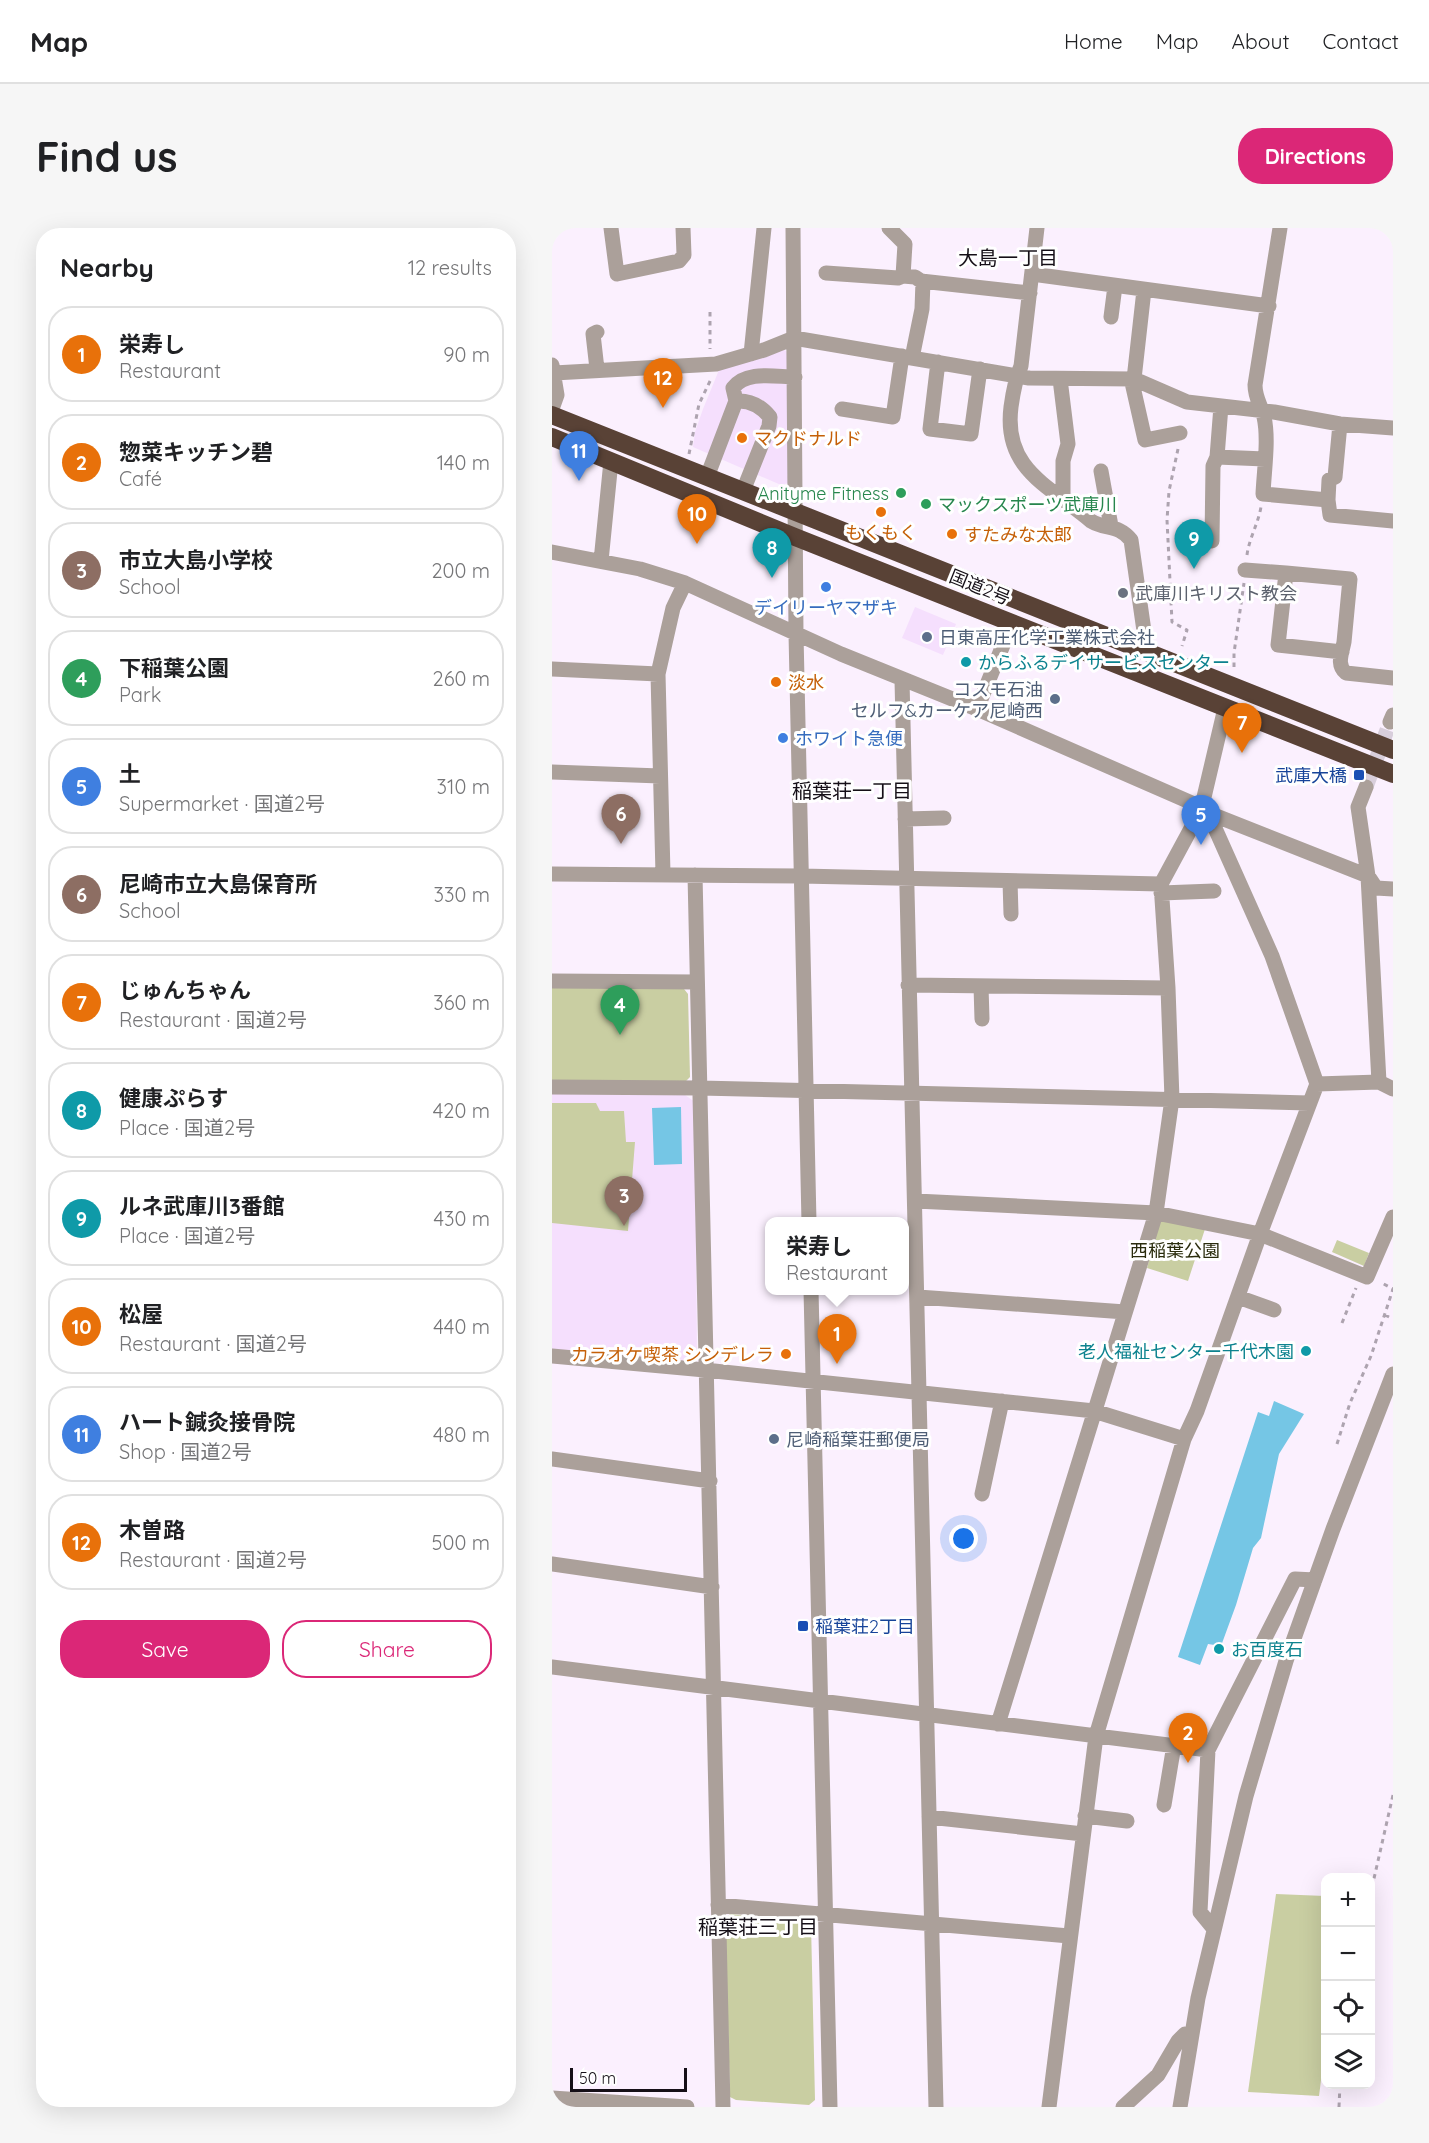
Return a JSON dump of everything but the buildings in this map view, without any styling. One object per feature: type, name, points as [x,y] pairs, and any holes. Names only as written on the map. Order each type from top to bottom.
[{"type":"highway","name":"国道2号","points":[[552,415],[1393,750]]},
{"type":"highway","name":"国道2号","points":[[552,437],[795,537],[1393,774]]},
{"type":"street","points":[[611,228],[617,274],[679,261],[684,255],[683,228]]},
{"type":"street","points":[[751,354],[764,228]]},
{"type":"street","points":[[793,228],[795,634],[809,1217]]},
{"type":"street","points":[[890,228],[905,244],[903,276]]},
{"type":"street","points":[[1037,228],[1021,366],[1014,381],[1009,427],[1015,451],[1027,471],[1096,524],[1111,526],[1126,535],[1133,548],[1144,631],[1137,648]]},
{"type":"street","points":[[1280,228],[1255,385],[1258,403],[1264,416],[1263,494],[1328,500]]},
{"type":"street","points":[[826,273],[915,277],[922,281],[1030,293]]},
{"type":"street","points":[[1032,274],[1269,306]]},
{"type":"street","points":[[842,409],[893,417],[907,357],[922,309],[922,281]]},
{"type":"street","points":[[1111,317],[1115,286]]},
{"type":"street","points":[[1144,290],[1132,378],[1145,440],[1180,433]]},
{"type":"street","points":[[597,332],[593,334],[597,369]]},
{"type":"street","points":[[552,409],[557,394],[553,369],[713,364],[751,354],[794,338],[1029,378],[1132,378],[1187,402],[1261,410],[1340,424],[1393,428]]},
{"type":"street","points":[[938,362],[930,429],[971,434],[980,369]]},
{"type":"street","points":[[707,477],[736,401],[733,388],[744,378],[795,377]]},
{"type":"street","points":[[1060,379],[1068,444],[1063,461],[1063,500]]},
{"type":"street","points":[[736,401],[746,400],[755,404],[763,408],[770,417],[769,426],[743,491]]},
{"type":"street","points":[[1212,542],[1213,466],[1217,457],[1221,406]]},
{"type":"street","points":[[1340,424],[1335,477],[1329,480],[1330,515],[1393,521]]},
{"type":"street","points":[[1217,457],[1265,459]]},
{"type":"street","points":[[601,561],[611,460]]},
{"type":"street","points":[[1101,471],[1111,526]]},
{"type":"street","points":[[552,552],[640,569],[685,583],[795,634],[977,709],[1192,803],[1214,826],[1272,956],[1317,1084],[1185,1439],[1096,1736],[1049,2107]]},
{"type":"street","points":[[1245,570],[1350,579],[1341,669],[1346,673],[1393,678]]},
{"type":"street","points":[[1287,573],[1278,645],[1342,652]]},
{"type":"street","points":[[663,874],[658,674],[673,608],[685,583]]},
{"type":"street","points":[[977,709],[1012,623]]},
{"type":"street","points":[[552,669],[658,674]]},
{"type":"street","points":[[902,680],[936,2107]]},
{"type":"street","points":[[998,1724],[1156,1213],[1172,1099],[1168,988],[1161,889],[1201,810],[1225,708]]},
{"type":"street","points":[[552,772],[660,776]]},
{"type":"street","points":[[1317,1084],[1386,1086],[1368,876],[1359,807],[1366,787]]},
{"type":"street","points":[[1201,810],[1368,876],[1376,888],[1393,889]]},
{"type":"street","points":[[906,819],[944,818]]},
{"type":"street","points":[[552,874],[801,876],[1010,881],[1214,891]]},
{"type":"street","points":[[695,875],[723,2107]]},
{"type":"street","points":[[1010,881],[1011,914]]},
{"type":"street","points":[[552,981],[697,982]]},
{"type":"street","points":[[908,985],[1168,988]]},
{"type":"street","points":[[981,986],[982,1019]]},
{"type":"street","points":[[552,1087],[912,1092],[1309,1103]]},
{"type":"street","points":[[916,1201],[1156,1213],[1260,1234],[1367,1277],[1393,1217]]},
{"type":"street","points":[[811,1295],[830,2107]]},
{"type":"street","points":[[918,1297],[1125,1312]]},
{"type":"street","points":[[1238,1297],[1274,1310]]},
{"type":"street","points":[[552,1356],[1094,1411],[1185,1439]]},
{"type":"street","points":[[1180,2107],[1197,1998],[1246,1796],[1287,1661],[1315,1580],[1393,1374]]},
{"type":"street","points":[[982,1494],[1002,1401]]},
{"type":"street","points":[[552,1459],[710,1481]]},
{"type":"street","points":[[552,1564],[712,1587]]},
{"type":"street","points":[[1214,1929],[1200,1912],[1208,1750],[1295,1579],[1315,1580]]},
{"type":"street","points":[[552,1667],[1208,1750]]},
{"type":"street","points":[[1164,1804],[1174,1746]]},
{"type":"street","points":[[1085,1816],[1127,1821]]},
{"type":"street","points":[[929,1818],[1083,1834]]},
{"type":"street","points":[[718,1905],[1069,1936]]},
{"type":"street","points":[[1123,2107],[1158,2075],[1178,2041],[1185,2034],[1191,2036]]},
{"type":"street","points":[[552,2098],[687,2107]]},
{"type":"path","points":[[686,468],[699,404],[710,385],[713,364],[710,312]]},
{"type":"path","points":[[1180,433],[1168,491],[1167,520],[1172,622],[1187,630],[1182,646]]},
{"type":"path","points":[[1342,1323],[1362,1275]]},
{"type":"path","points":[[1337,1444],[1350,1403],[1371,1356],[1393,1289]]},
{"type":"path","points":[[1385,1316],[1393,1319]]},
{"type":"path","points":[[1375,1878],[1393,1795]]},
{"type":"path","points":[[1339,2107],[1340,2089]]},
{"type":"shaded area","points":[[781,348],[789,353],[788,483],[781,485],[693,447],[695,432],[719,370]]},
{"type":"shaded area","points":[[915,607],[956,624],[943,655],[902,638]]},
{"type":"shaded area","points":[[552,1093],[685,1095],[695,1102],[697,1358],[688,1363],[552,1349]]},
{"type":"green space","points":[[552,986],[684,989],[688,994],[690,1077],[684,1083],[552,1082]]},
{"type":"green space","points":[[552,1103],[596,1103],[600,1111],[624,1111],[626,1142],[635,1142],[628,1231],[552,1223]]},
{"type":"green space","name":"西稲葉公園","points":[[1163,1220],[1205,1229],[1188,1281],[1147,1268],[1159,1222]]},
{"type":"green space","points":[[1337,1240],[1369,1253],[1364,1266],[1332,1252]]},
{"type":"green space","points":[[1276,1894],[1321,1896],[1321,2081],[1319,2096],[1248,2092]]},
{"type":"green space","points":[[730,1914],[807,1920],[811,1924],[815,2100],[809,2105],[736,2100],[730,2097],[725,1919]]},
{"type":"water","points":[[681,1107],[682,1164],[654,1165],[652,1108]]},
{"type":"water","points":[[1274,1401],[1304,1414],[1279,1454],[1261,1538],[1253,1548],[1221,1646],[1208,1644],[1200,1665],[1178,1657],[1258,1412],[1269,1416]]},
{"type":"tunnel","points":[[1366,787],[1390,722]]},
{"type":"place","name":"木曽路","points":[[663,408]]},
{"type":"place","name":"マクドナルド","points":[[742,438]]},
{"type":"place","name":"ハート鍼灸接骨院","points":[[579,481]]},
{"type":"place","name":"Anityme Fitness","points":[[901,493]]},
{"type":"place","name":"マックスポーツ武庫川","points":[[926,504]]},
{"type":"place","name":"もくもく","points":[[881,512]]},
{"type":"place","name":"すたみな太郎","points":[[952,534]]},
{"type":"place","name":"松屋","points":[[697,544]]},
{"type":"place","name":"ルネ武庫川3番館","points":[[1194,569]]},
{"type":"place","name":"健康ぷらす","points":[[772,578]]},
{"type":"place","name":"デイリーヤマザキ","points":[[826,587]]},
{"type":"place","name":"武庫川キリスト教会","points":[[1123,593]]},
{"type":"place","name":"日東高圧化学工業株式会社","points":[[927,637]]},
{"type":"place","name":"からふるデイサービスセンター","points":[[966,662]]},
{"type":"place","name":"淡水","points":[[776,682]]},
{"type":"place","name":"コスモ石油 セルフ&カーケア尼崎西","points":[[1055,699]]},
{"type":"place","name":"ホワイト急便","points":[[783,738]]},
{"type":"place","name":"じゅんちゃん","points":[[1242,753]]},
{"type":"place","name":"武庫大橋","points":[[1359,775]]},
{"type":"place","name":"尼崎市立大島保育所","points":[[621,844]]},
{"type":"place","name":"土","points":[[1201,845]]},
{"type":"place","name":"下稲葉公園","points":[[620,1035]]},
{"type":"place","name":"市立大島小学校","points":[[624,1226]]},
{"type":"place","name":"老人福祉センター千代木園","points":[[1306,1351]]},
{"type":"place","name":"カラオケ喫茶 シンデレラ","points":[[786,1354]]},
{"type":"place","name":"栄寿し","points":[[837,1364]]},
{"type":"place","name":"尼崎稲葉荘郵便局","points":[[774,1439]]},
{"type":"place","name":"稲葉荘2丁目","points":[[803,1626]]},
{"type":"place","name":"お百度石","points":[[1219,1649]]},
{"type":"place","name":"惣菜キッチン碧","points":[[1188,1763]]},
{"type":"district","name":"大島一丁目","points":[[1008,257]]},
{"type":"district","name":"稲葉荘一丁目","points":[[852,790]]},
{"type":"district","name":"稲葉荘三丁目","points":[[758,1926]]}]
